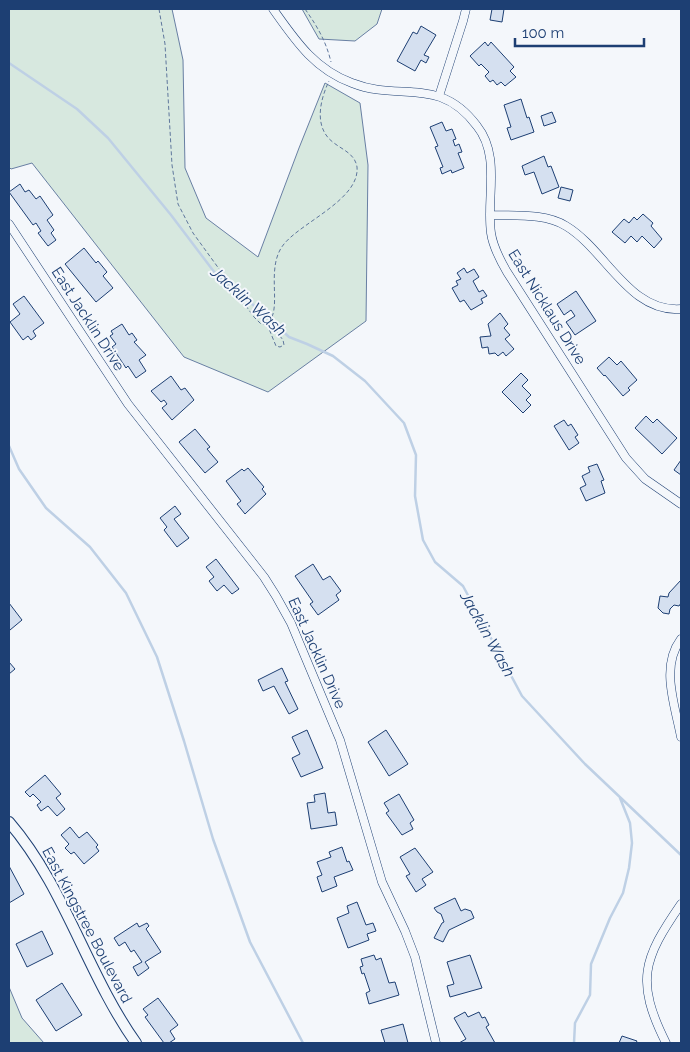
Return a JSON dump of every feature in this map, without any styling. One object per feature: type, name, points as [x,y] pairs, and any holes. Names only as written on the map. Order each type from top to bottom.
[{"type":"street","name":"East Nicklaus Drive","points":[[273,9],[307,55],[348,82],[366,87],[439,96],[466,112],[486,140],[492,172],[490,215],[492,235],[494,245],[506,272],[626,458],[645,479],[681,504]]},
{"type":"street","points":[[439,96],[466,9]]},
{"type":"street","points":[[490,215],[538,217],[566,225],[585,241],[640,298],[660,308],[681,309]]},
{"type":"street","name":"East Jacklin Drive","points":[[9,224],[128,404],[264,577],[291,623],[340,740],[382,882],[415,957],[436,1043]]},
{"type":"street","points":[[681,638],[672,656],[670,670],[670,681],[681,737]]},
{"type":"street","name":"East Kingstree Boulevard","points":[[9,822],[45,874],[119,1016],[136,1043]]},
{"type":"street","points":[[666,1043],[657,1025],[649,1001],[647,986],[648,969],[660,934],[681,904]]},
{"type":"path","points":[[159,9],[165,44],[172,165],[178,204],[193,233],[254,317],[261,324],[268,323]]},
{"type":"path","points":[[268,323],[283,340],[284,345],[276,346],[268,323],[272,316],[274,304],[274,263],[276,255],[288,239],[342,198],[352,188],[356,178],[357,169],[353,156],[328,138],[321,123],[320,103],[330,79],[332,65],[326,42],[305,9]]},
{"type":"shaded area","points":[[9,9],[172,9],[183,60],[185,168],[206,218],[258,257],[325,83],[360,103],[368,165],[366,321],[268,392],[184,357],[32,163],[11,169],[9,167]]},
{"type":"shaded area","points":[[302,9],[382,9],[377,24],[355,41],[319,39]]},
{"type":"shaded area","points":[[9,987],[22,1018],[44,1043],[9,1043]]},
{"type":"building","points":[[492,9],[504,9],[502,22],[490,20]]},
{"type":"building","points":[[421,26],[436,35],[424,55],[429,57],[426,63],[421,60],[415,71],[397,61],[413,32],[417,34]]},
{"type":"building","points":[[485,42],[488,46],[491,42],[514,67],[510,71],[516,77],[505,86],[501,82],[497,85],[493,80],[490,82],[485,76],[489,72],[481,64],[479,66],[470,56]]},
{"type":"building","points":[[521,99],[534,132],[511,140],[507,128],[511,127],[504,105]]},
{"type":"building","points":[[552,112],[556,122],[544,126],[541,116]]},
{"type":"building","points":[[442,122],[446,131],[452,129],[456,139],[453,140],[455,146],[459,144],[462,152],[458,153],[464,168],[452,173],[451,170],[442,174],[440,168],[443,167],[435,147],[438,146],[430,127]]},
{"type":"building","points":[[544,156],[548,167],[551,166],[559,187],[542,194],[534,172],[525,175],[522,166]]},
{"type":"building","points":[[20,184],[25,192],[29,190],[36,199],[40,196],[53,215],[47,220],[54,230],[51,233],[56,240],[48,246],[38,233],[41,231],[36,223],[33,225],[9,192]]},
{"type":"building","points":[[561,187],[573,190],[570,201],[558,198]]},
{"type":"building","points":[[643,214],[653,223],[651,226],[662,239],[654,248],[642,236],[637,242],[631,236],[625,243],[612,232],[624,219],[629,223],[634,217],[637,220]]},
{"type":"building","points":[[84,248],[96,263],[98,261],[107,272],[103,276],[113,288],[96,302],[65,264]]},
{"type":"building","points":[[464,268],[467,273],[474,269],[479,277],[473,281],[479,292],[483,290],[487,296],[481,299],[483,303],[471,310],[464,300],[460,302],[452,288],[458,285],[456,281],[461,279],[457,273]]},
{"type":"building","points":[[576,291],[596,321],[575,335],[566,322],[575,316],[571,310],[564,315],[557,304]]},
{"type":"building","points":[[24,296],[44,323],[33,331],[36,336],[31,340],[28,336],[23,340],[10,322],[20,314],[13,304]]},
{"type":"building","points":[[500,313],[508,324],[504,328],[510,335],[505,339],[514,349],[506,356],[503,352],[498,356],[495,353],[489,354],[488,347],[482,348],[480,337],[491,336],[488,324]]},
{"type":"building","points":[[122,324],[129,335],[132,333],[137,340],[134,342],[146,355],[139,360],[146,371],[136,378],[128,366],[126,368],[112,347],[116,344],[110,336],[113,334],[111,331]]},
{"type":"building","points":[[609,357],[617,365],[621,361],[637,380],[628,388],[630,390],[623,396],[597,368]]},
{"type":"building","points":[[521,373],[528,380],[522,386],[531,395],[526,400],[531,405],[523,413],[502,392]]},
{"type":"building","points":[[171,376],[181,390],[185,388],[194,400],[172,420],[162,408],[167,404],[164,400],[161,402],[151,391]]},
{"type":"building","points":[[646,416],[653,423],[657,419],[677,438],[662,454],[635,428]]},
{"type":"building","points":[[564,420],[568,426],[571,424],[578,435],[575,437],[579,443],[569,450],[554,426]]},
{"type":"building","points":[[195,429],[210,447],[207,449],[218,462],[205,473],[179,442]]},
{"type":"building","points":[[681,460],[681,475],[674,470]]},
{"type":"building","points":[[597,464],[604,480],[601,481],[605,493],[586,501],[580,488],[586,485],[582,476],[590,472],[588,467]]},
{"type":"building","points":[[248,468],[264,487],[262,489],[266,494],[245,514],[237,504],[241,501],[226,481],[242,469],[244,471]]},
{"type":"building","points":[[175,506],[181,514],[174,519],[189,538],[177,547],[164,530],[167,527],[160,518]]},
{"type":"building","points":[[216,559],[239,589],[232,594],[224,585],[217,591],[209,581],[214,577],[206,567]]},
{"type":"building","points":[[313,564],[323,580],[330,576],[341,591],[336,595],[339,600],[318,615],[310,604],[313,602],[295,576]]},
{"type":"building","points":[[681,580],[681,603],[679,606],[674,605],[670,609],[669,614],[663,613],[658,608],[660,596],[668,597],[669,593]]},
{"type":"building","points":[[9,603],[22,620],[10,630],[9,629]]},
{"type":"building","points":[[9,662],[15,669],[9,674]]},
{"type":"building","points":[[282,668],[288,681],[285,682],[298,709],[289,714],[274,686],[263,691],[258,680]]},
{"type":"building","points":[[307,730],[323,768],[301,777],[292,758],[300,754],[292,737]]},
{"type":"building","points":[[386,730],[408,764],[389,776],[368,742]]},
{"type":"building","points":[[45,775],[61,794],[56,798],[65,809],[57,816],[48,806],[41,811],[37,805],[41,802],[33,794],[30,797],[25,792]]},
{"type":"building","points":[[325,793],[328,813],[335,812],[337,825],[311,829],[307,803],[315,802],[314,795]]},
{"type":"building","points":[[399,794],[414,820],[410,823],[413,829],[402,835],[386,813],[389,811],[384,803]]},
{"type":"building","points":[[70,827],[79,838],[87,832],[98,845],[96,847],[99,851],[84,864],[74,852],[71,854],[65,848],[69,844],[61,835]]},
{"type":"building","points":[[342,847],[347,862],[349,861],[353,870],[334,877],[337,886],[322,892],[317,877],[322,875],[317,862],[331,857],[329,852]]},
{"type":"building","points":[[415,848],[433,872],[422,879],[426,885],[416,892],[406,876],[410,874],[400,857]]},
{"type":"building","points":[[9,866],[24,894],[9,903]]},
{"type":"building","points":[[455,898],[461,911],[465,909],[471,911],[474,918],[449,930],[443,942],[434,938],[444,922],[441,914],[434,908]]},
{"type":"building","points":[[357,902],[366,925],[373,923],[376,931],[367,934],[369,940],[348,948],[337,918],[349,913],[347,906]]},
{"type":"building","points":[[137,923],[139,927],[147,923],[149,926],[146,929],[161,952],[145,962],[149,968],[138,976],[133,967],[142,962],[134,950],[131,952],[125,942],[119,946],[114,938]]},
{"type":"building","points":[[42,931],[53,954],[27,967],[16,944]]},
{"type":"building","points":[[374,955],[376,960],[381,958],[389,983],[395,982],[399,995],[369,1004],[366,993],[370,991],[360,967],[363,966],[361,959]]},
{"type":"building","points":[[470,955],[482,988],[450,997],[447,986],[454,984],[447,962]]},
{"type":"building","points":[[62,983],[82,1015],[56,1031],[36,1000]]},
{"type":"building","points":[[158,998],[178,1025],[170,1031],[175,1039],[169,1043],[164,1043],[145,1017],[148,1015],[143,1009]]},
{"type":"building","points":[[465,1012],[468,1017],[479,1012],[482,1018],[485,1017],[489,1025],[486,1027],[495,1043],[459,1043],[466,1039],[454,1018]]},
{"type":"building","points":[[403,1024],[408,1043],[385,1043],[381,1030]]},
{"type":"building","points":[[622,1036],[637,1041],[636,1043],[619,1043]]},
{"type":"waterway","name":"Jacklin Wash","points":[[9,63],[77,109],[108,138],[171,215],[218,277],[261,311],[289,337],[333,356],[365,381],[404,423],[416,455],[415,496],[423,540],[435,562],[463,586],[522,696],[585,764],[681,855]]},
{"type":"waterway","points":[[9,446],[19,469],[46,508],[90,547],[126,593],[157,657],[213,839],[250,942],[303,1043]]},
{"type":"waterway","points":[[574,1043],[575,1023],[590,995],[591,964],[610,918],[623,893],[629,868],[632,843],[630,823],[620,798]]}]
